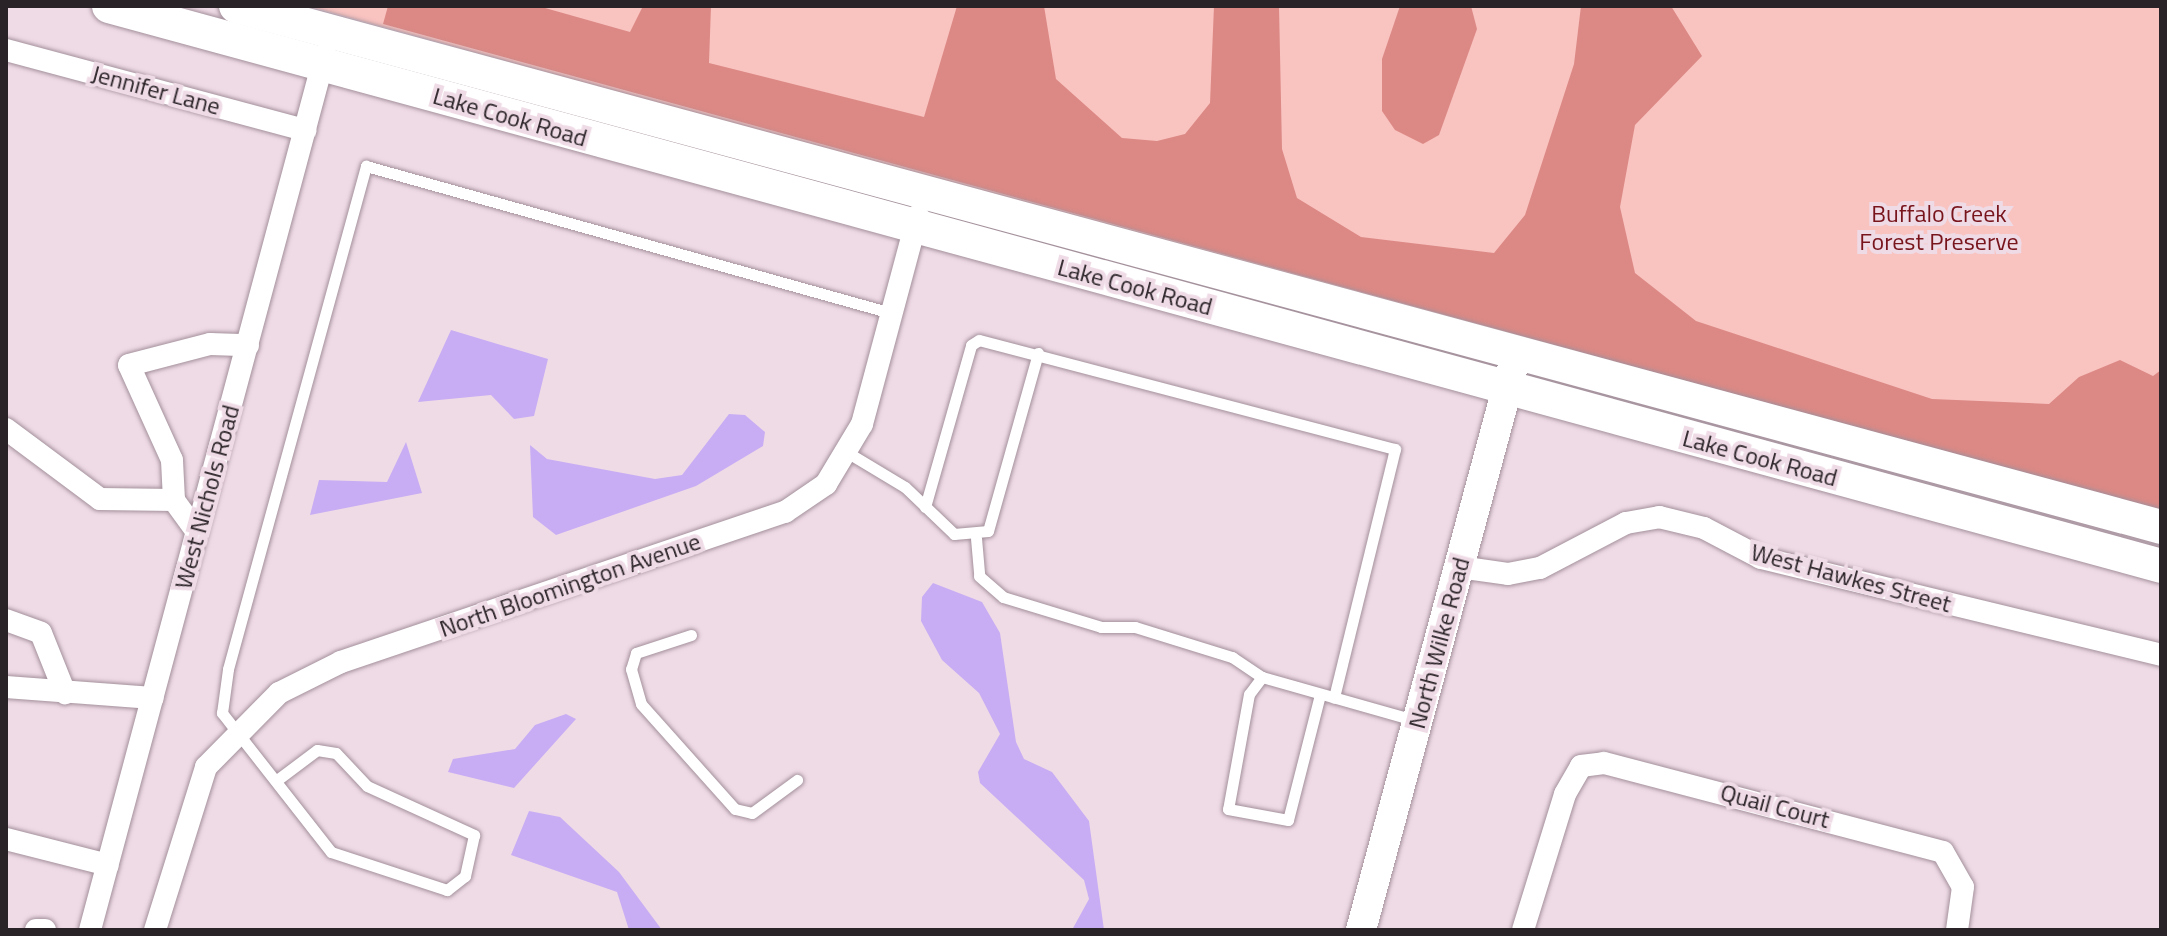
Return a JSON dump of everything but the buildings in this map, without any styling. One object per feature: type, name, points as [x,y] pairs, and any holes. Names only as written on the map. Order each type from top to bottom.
[{"type":"main road","name":"Lake Cook Road","points":[[109,6],[326,48],[924,194],[2161,527]]},
{"type":"main road","name":"Lake Cook Road","points":[[236,6],[326,48],[914,227],[2161,566]]},
{"type":"street","name":"West Nichols Road","points":[[90,930],[326,48]]},
{"type":"street","name":"Jennifer Lane","points":[[6,50],[305,130]]},
{"type":"street","name":"North Bloomington Avenue","points":[[155,930],[191,802],[206,767],[235,733],[279,693],[341,662],[785,512],[826,484],[850,454],[924,194]]},
{"type":"street","points":[[197,532],[174,500],[172,460],[129,365],[210,344],[248,345]]},
{"type":"street","name":"North Wilke Road","points":[[1361,930],[1516,355]]},
{"type":"street","points":[[6,429],[100,499],[174,500]]},
{"type":"street","name":"West Hawkes Street","points":[[1459,567],[1508,574],[1540,568],[1626,523],[1659,517],[1704,528],[1761,558],[2161,655]]},
{"type":"street","points":[[6,620],[41,633],[65,693]]},
{"type":"street","points":[[6,687],[153,698]]},
{"type":"street","name":"Quail Court","points":[[1523,930],[1565,794],[1581,766],[1620,764],[1943,852],[1957,872],[1963,906],[1957,930]]},
{"type":"street","points":[[6,839],[108,865]]},
{"type":"street","points":[[36,930],[45,930]]},
{"type":"lane","points":[[277,780],[317,750],[336,753],[367,786],[474,835],[465,876],[447,890],[331,852],[222,713],[228,669],[366,166],[891,313]]},
{"type":"lane","points":[[925,507],[971,345],[990,340],[1397,452],[1334,698]]},
{"type":"lane","points":[[1038,353],[995,516],[976,538],[979,576],[1003,597],[1232,657],[1262,677],[1418,721]]},
{"type":"lane","points":[[850,454],[925,507],[954,534],[976,538]]},
{"type":"lane","points":[[691,635],[636,653],[631,669],[641,704],[735,809],[752,813],[797,780]]},
{"type":"lane","points":[[1262,677],[1249,694],[1228,809],[1288,820],[1320,694]]},
{"type":"green space","name":"Buffalo Creek Forest Preserve","points":[[308,6],[2161,6],[2161,516],[1569,356]]},
{"type":"shaded area","points":[[388,6],[538,6],[630,32],[643,6],[711,6],[709,63],[924,117],[957,6],[1044,6],[1056,79],[1122,138],[1157,141],[1185,134],[1210,103],[1214,6],[1279,6],[1282,149],[1297,198],[1361,237],[1494,253],[1525,215],[1574,64],[1581,6],[1671,6],[1702,56],[1635,125],[1620,207],[1635,273],[1696,321],[1932,399],[2049,404],[2079,377],[2120,360],[2153,376],[2161,370],[2161,511],[383,24]]},
{"type":"shaded area","points":[[1400,6],[1471,6],[1477,29],[1439,135],[1423,144],[1395,130],[1382,111],[1382,59]]},
{"type":"shaded area","points":[[451,330],[548,359],[534,416],[514,419],[491,395],[418,402]]},
{"type":"shaded area","points":[[729,414],[745,415],[765,432],[763,446],[696,486],[556,535],[533,517],[530,445],[547,459],[655,479],[682,475]]},
{"type":"shaded area","points":[[406,442],[422,493],[310,515],[319,480],[387,482]]},
{"type":"shaded area","points":[[933,583],[982,602],[1000,633],[1016,742],[1024,759],[1052,772],[1089,821],[1104,930],[1072,930],[1089,899],[1084,880],[980,783],[978,772],[1000,734],[979,693],[942,660],[921,621],[922,597]]},
{"type":"shaded area","points":[[566,714],[576,719],[514,788],[448,772],[453,759],[515,749],[535,725]]},
{"type":"shaded area","points":[[529,811],[560,817],[619,872],[662,930],[629,930],[617,892],[511,855]]}]
